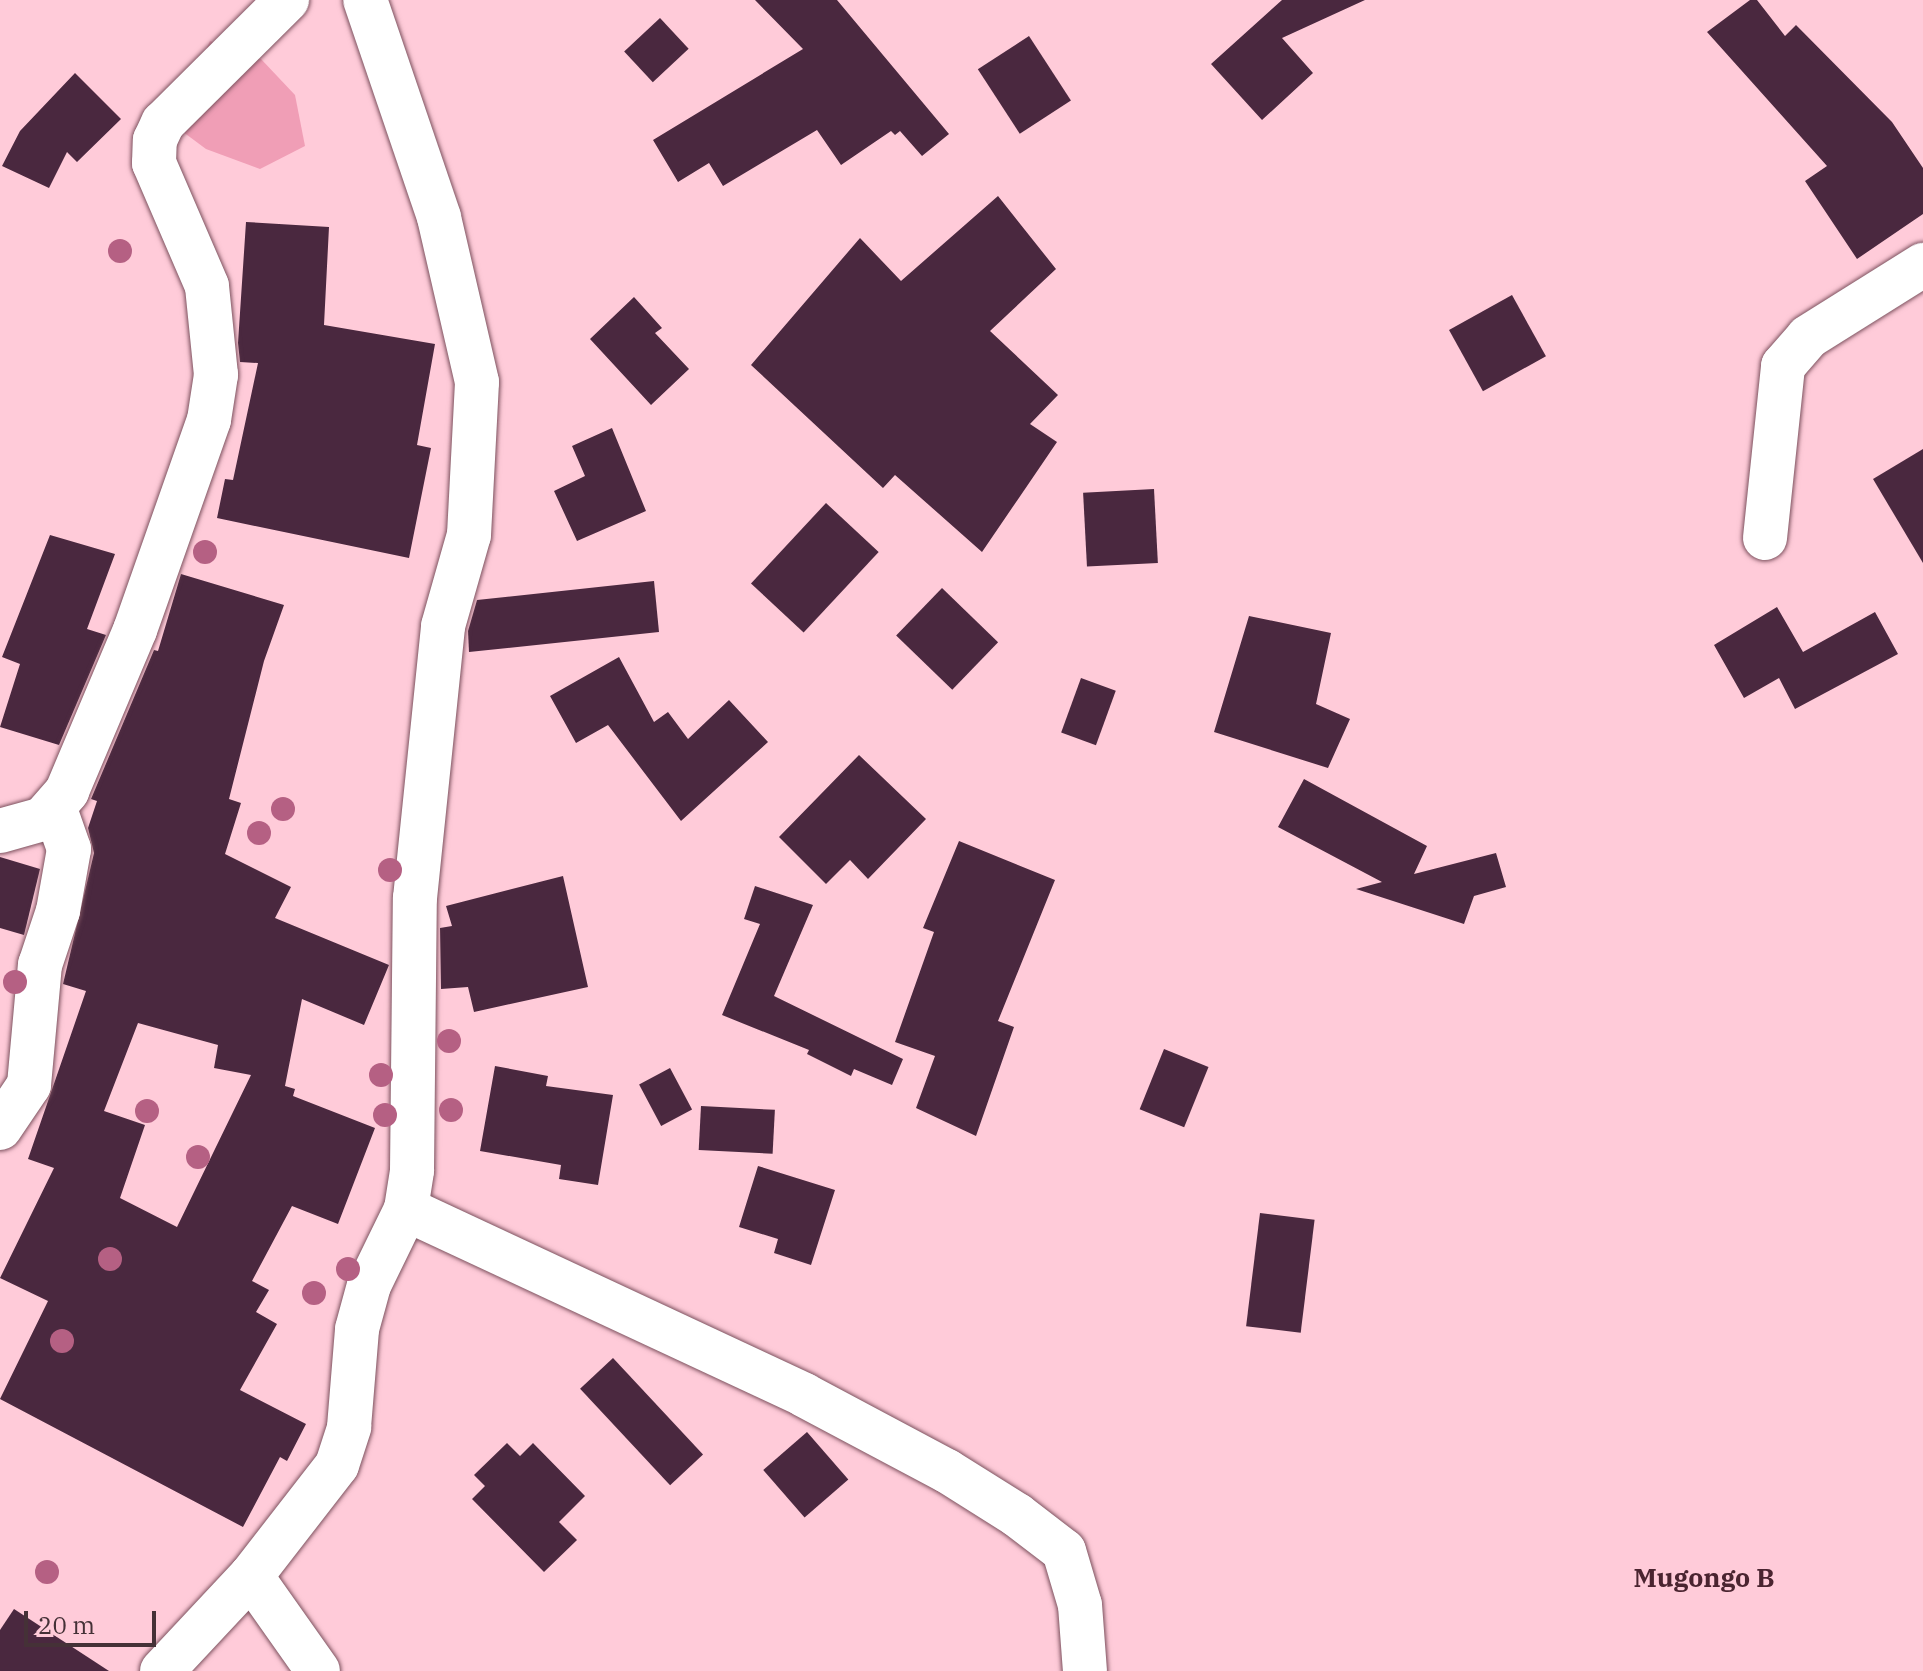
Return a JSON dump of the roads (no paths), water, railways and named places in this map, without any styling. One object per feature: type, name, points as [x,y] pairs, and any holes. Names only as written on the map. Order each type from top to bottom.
[{"type":"street","points":[[0,831],[28,827],[55,809],[135,630],[209,420],[216,375],[207,286],[154,163],[155,140],[163,123],[287,0]]},
{"type":"street","points":[[162,1671],[251,1576],[337,1465],[349,1427],[357,1329],[369,1285],[406,1209],[412,1170],[415,898],[443,626],[469,535],[477,382],[439,217],[365,0]]},
{"type":"street","points":[[1765,538],[1783,366],[1808,337],[1923,265]]},
{"type":"street","points":[[0,1128],[29,1085],[40,965],[58,911],[69,849],[55,809]]},
{"type":"street","points":[[406,1209],[804,1395],[947,1471],[1017,1515],[1064,1551],[1080,1605],[1085,1671]]},
{"type":"street","points":[[251,1576],[318,1671]]},
{"type":"district","name":"Mugongo B","points":[[1704,1578]]}]
